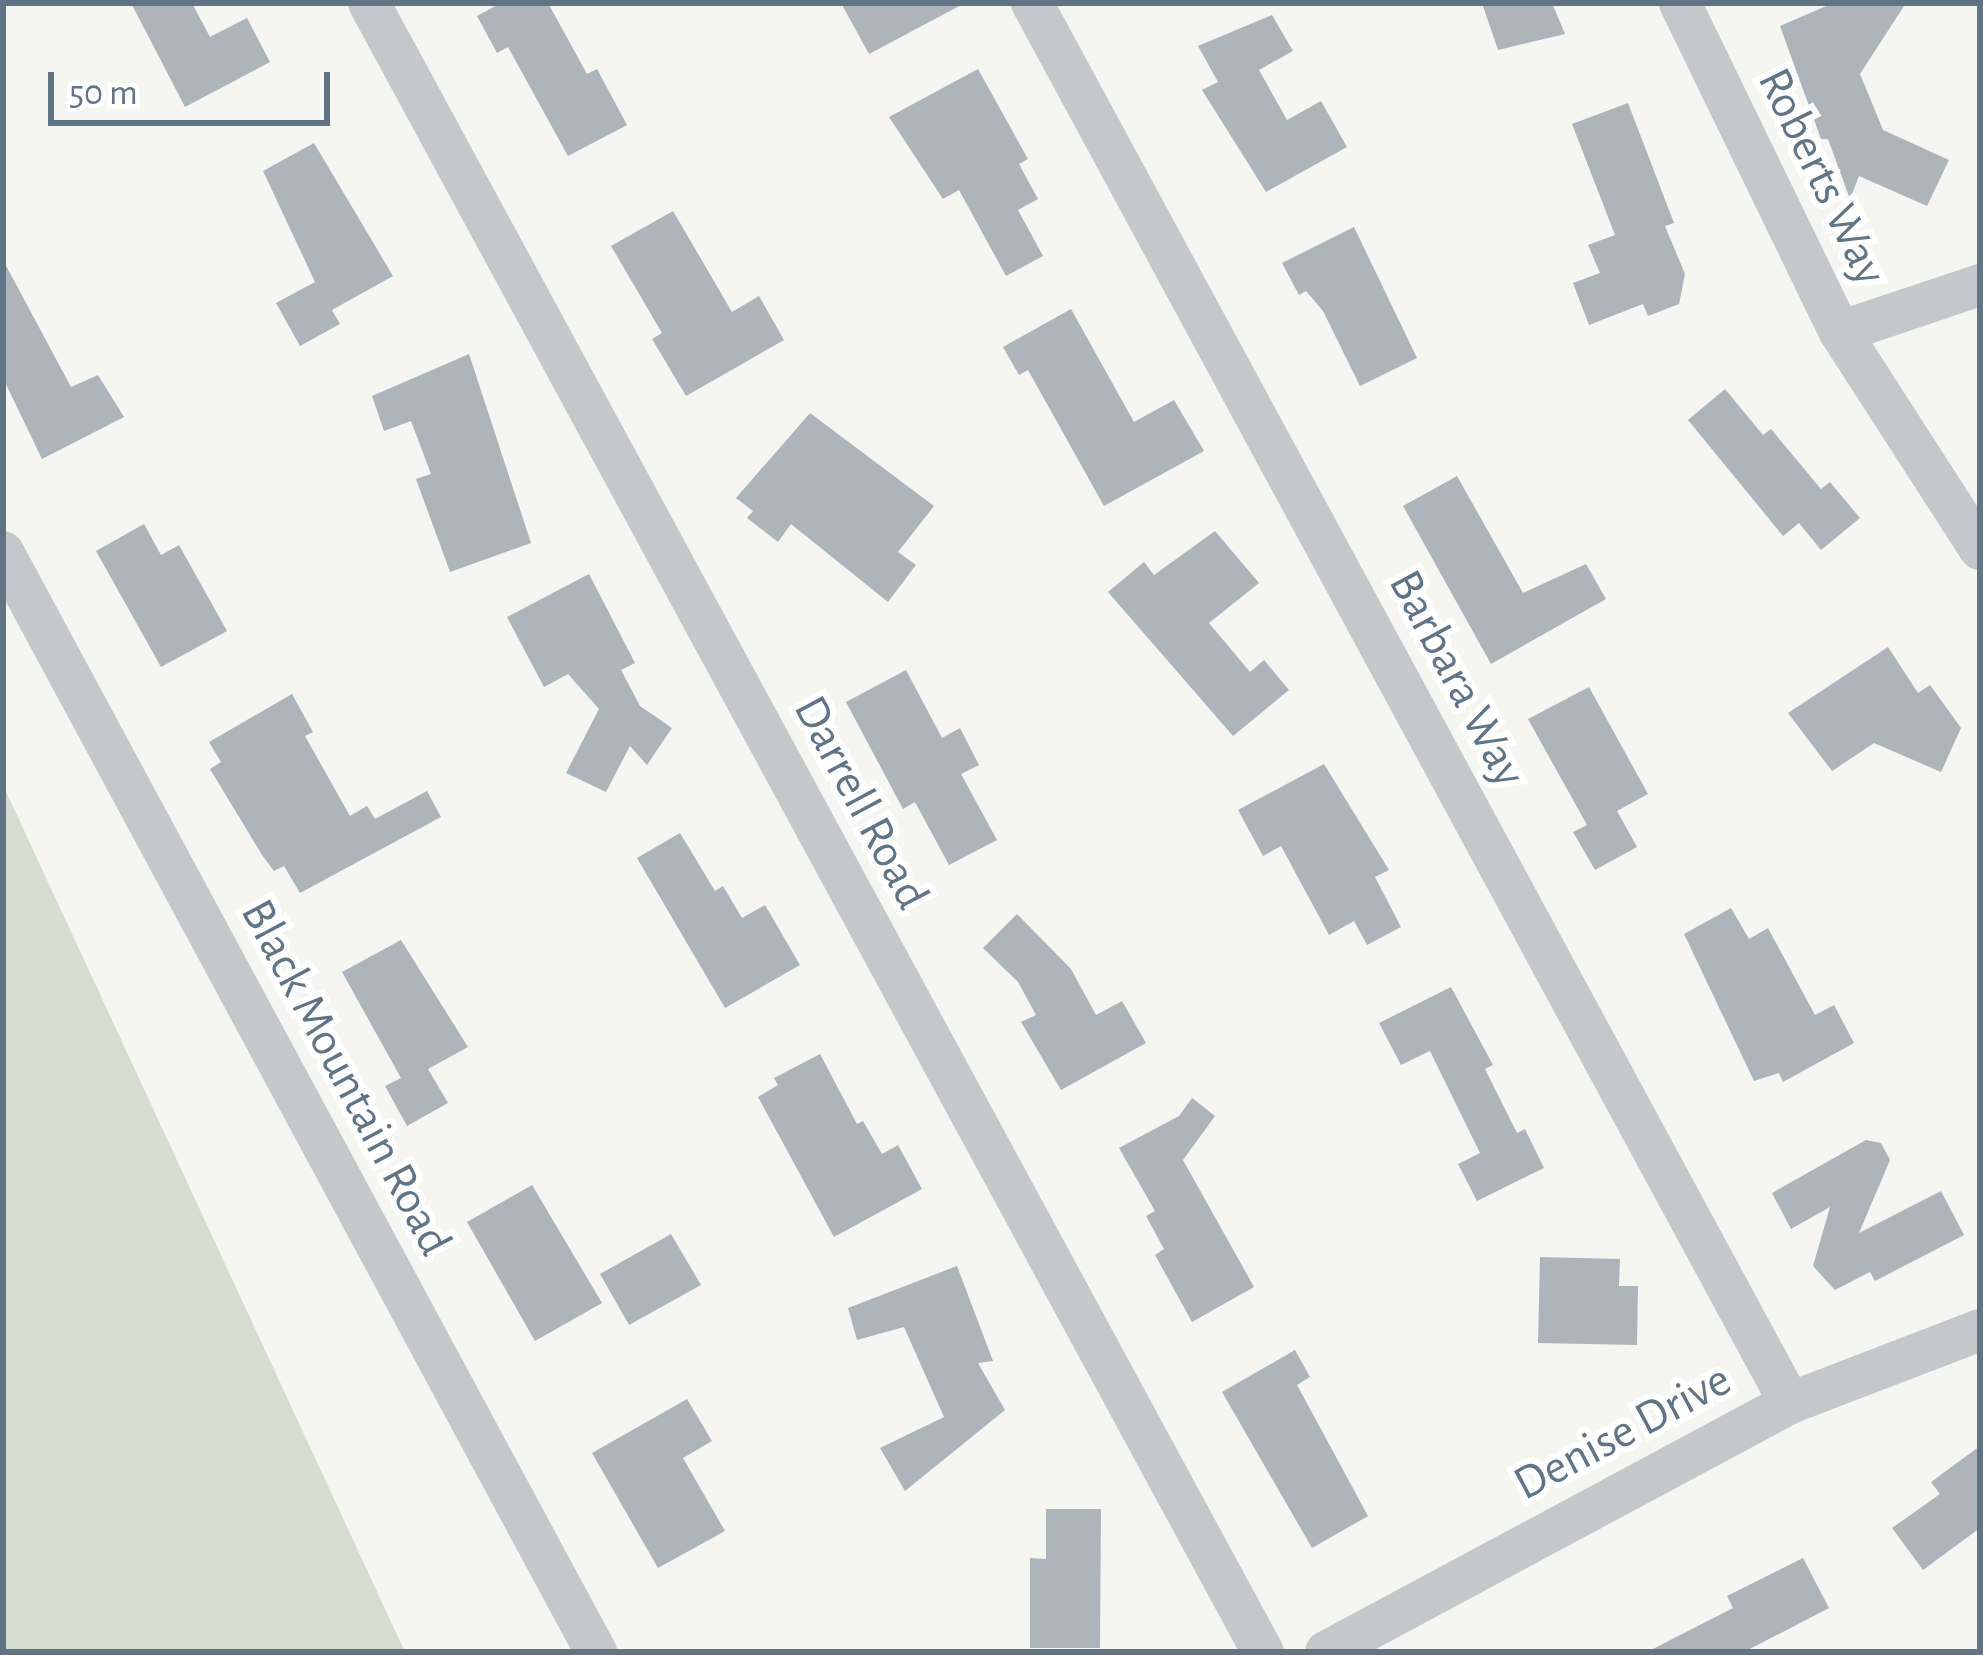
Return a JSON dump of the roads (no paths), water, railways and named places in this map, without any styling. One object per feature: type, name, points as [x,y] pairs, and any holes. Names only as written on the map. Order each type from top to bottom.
[{"type":"street","name":"Darrell Road","points":[[368,3],[1263,1652]]},
{"type":"street","name":"Barbara Way","points":[[1032,3],[1790,1402]]},
{"type":"street","name":"Roberts Way","points":[[1680,3],[1840,332],[1980,549]]},
{"type":"street","name":"Roberts Way","points":[[1840,332],[1980,285]]},
{"type":"street","name":"Black Mountain Road","points":[[3,552],[596,1652]]},
{"type":"street","name":"Denise Drive","points":[[1326,1652],[1790,1402],[1980,1330]]}]
